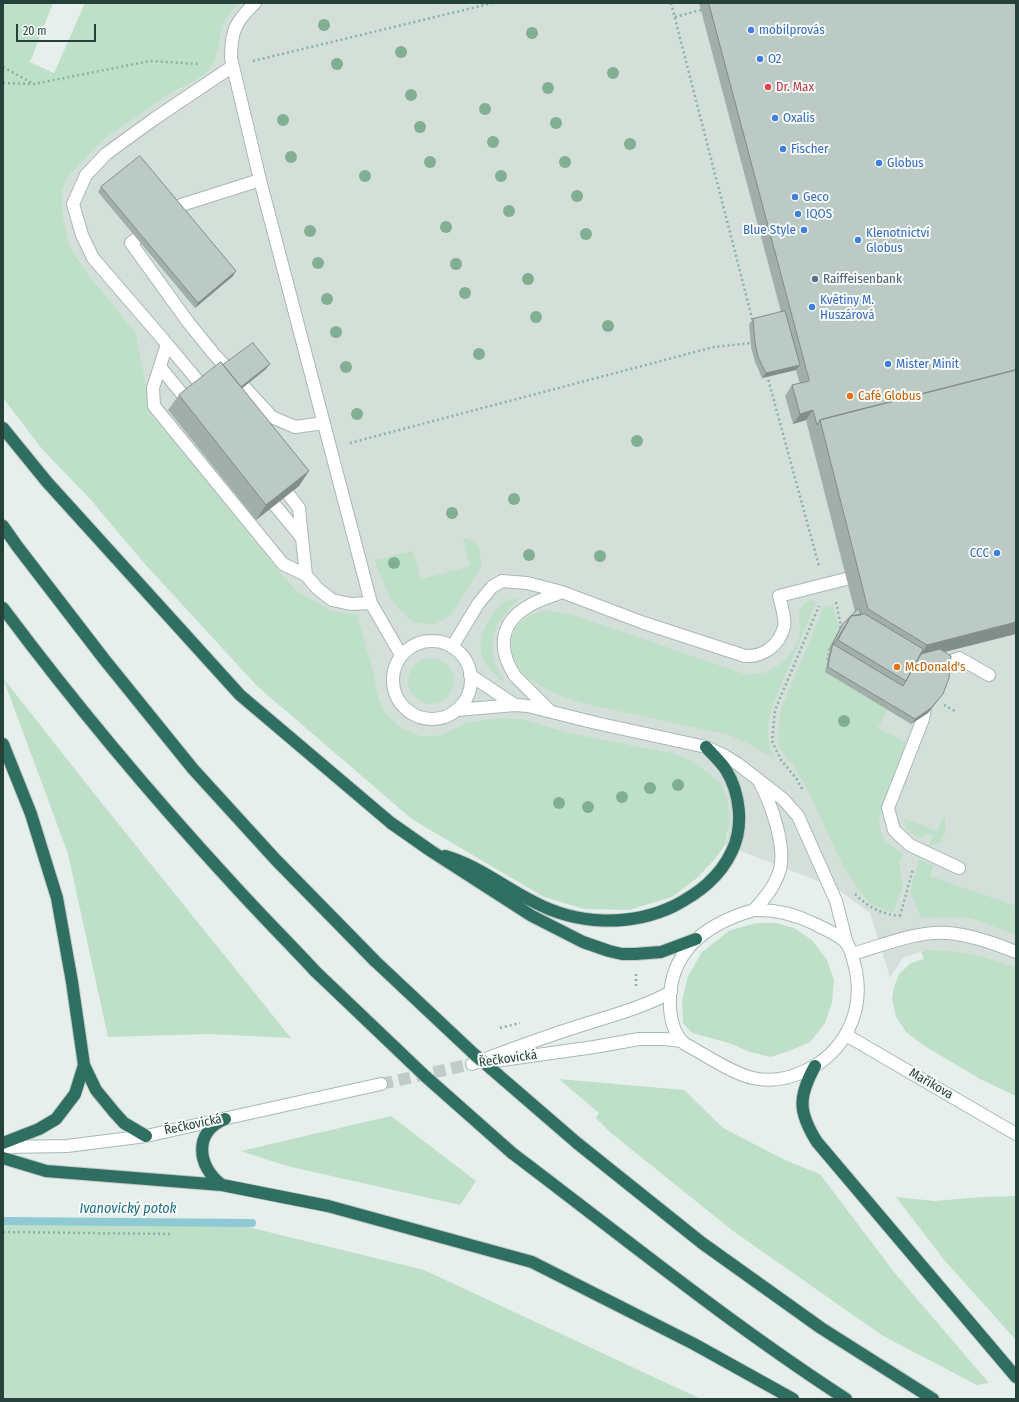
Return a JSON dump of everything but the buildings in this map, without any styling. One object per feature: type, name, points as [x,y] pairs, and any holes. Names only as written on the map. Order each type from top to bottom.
[{"type":"highway","points":[[3,428],[47,482],[240,695],[392,823],[431,851],[532,916],[570,936],[609,951],[629,954],[662,952],[696,939]]},
{"type":"highway","points":[[3,526],[104,659],[193,769],[276,860],[375,961],[474,1054],[577,1143],[709,1248],[821,1328],[933,1399]]},
{"type":"highway","points":[[3,608],[46,666],[143,783],[231,882],[316,972],[425,1076],[512,1153],[722,1313],[846,1399]]},
{"type":"highway","points":[[3,744],[31,814],[57,898],[72,982],[84,1065],[96,1090],[114,1112],[124,1123],[146,1136]]},
{"type":"highway","points":[[431,851],[460,860],[535,903],[557,912],[580,918],[600,921],[621,920],[644,917],[666,910],[686,900],[704,888],[716,877],[737,841],[739,820],[735,790],[725,768],[706,747]]},
{"type":"highway","points":[[3,1143],[39,1129],[56,1119],[75,1094],[84,1065]]},
{"type":"highway","points":[[815,1066],[807,1081],[802,1098],[803,1113],[808,1128],[817,1142],[1016,1377]]},
{"type":"highway","points":[[222,1185],[213,1179],[207,1171],[203,1161],[202,1150],[208,1130],[215,1123],[224,1119]]},
{"type":"highway","points":[[3,1158],[46,1171],[222,1185],[328,1206],[532,1262],[694,1344],[792,1399]]},
{"type":"street","points":[[255,3],[247,10],[235,27],[231,40],[231,58],[260,180],[371,602],[401,655]]},
{"type":"street","points":[[216,403],[93,258],[82,236],[73,204],[86,175],[106,154],[154,118],[233,66]]},
{"type":"street","points":[[175,208],[260,180]]},
{"type":"street","points":[[136,239],[131,243],[188,322],[213,353],[272,417],[296,427],[324,424]]},
{"type":"street","points":[[167,344],[153,388],[154,406],[283,564],[306,575],[317,588],[332,600],[351,604],[371,602]]},
{"type":"street","points":[[160,367],[200,415]]},
{"type":"street","points":[[269,470],[299,508],[306,575]]},
{"type":"street","points":[[255,481],[302,538]]},
{"type":"street","points":[[452,647],[478,604],[492,587],[502,581],[527,583],[562,592],[644,624],[745,656],[753,657],[762,654],[773,647],[784,627],[779,596],[846,579]]},
{"type":"street","points":[[551,712],[515,676],[508,664],[504,652],[504,638],[505,631],[518,613],[528,606],[562,592]]},
{"type":"street","points":[[431,641],[442,642],[452,647],[461,654],[467,664],[470,675],[470,688],[465,700],[457,710],[446,716],[433,719],[421,718],[409,712],[400,703],[394,692],[393,679],[395,666],[401,655],[420,643],[431,641]]},
{"type":"street","points":[[925,677],[936,667],[959,658],[989,675]]},
{"type":"street","points":[[470,675],[515,705]]},
{"type":"street","points":[[926,690],[927,696],[923,719],[888,808],[894,830],[910,845],[959,868]]},
{"type":"street","points":[[457,710],[515,705],[528,706],[706,747],[738,764],[759,780],[783,799],[801,821],[836,901],[850,950],[858,982],[858,995],[853,1021],[846,1035],[840,1044],[815,1066],[795,1075],[776,1080],[752,1078],[737,1073],[682,1041],[675,1031],[672,1021],[670,1001],[674,974],[679,961],[687,949],[696,939],[710,928],[738,914],[754,910],[778,910],[804,918],[834,934],[850,950]]},
{"type":"street","points":[[754,910],[771,891],[780,869],[781,856],[780,842],[772,810],[767,795],[759,780]]},
{"type":"street","points":[[850,950],[934,933],[951,933],[970,936],[1016,952]]},
{"type":"street","name":"Řečkovická","points":[[671,992],[634,1010],[576,1027],[472,1064],[594,1047],[638,1039],[682,1041]]},
{"type":"street","name":"Maříkova","points":[[846,1035],[1016,1134]]},
{"type":"street","name":"Řečkovická","points":[[3,1147],[67,1146],[146,1136],[381,1084]]},
{"type":"path","points":[[3,83],[34,84],[150,61],[233,66],[493,3]]},
{"type":"path","points":[[671,3],[754,327]]},
{"type":"path","points":[[675,17],[701,10]]},
{"type":"path","points":[[3,67],[34,84]]},
{"type":"path","points":[[330,448],[714,347],[758,342]]},
{"type":"path","points":[[766,372],[819,568],[827,566]]},
{"type":"path","points":[[835,597],[841,626],[838,633]]},
{"type":"path","points":[[804,792],[796,778],[781,760],[772,741],[775,710],[821,600]]},
{"type":"path","points":[[830,646],[827,663],[833,667]]},
{"type":"path","points":[[908,938],[900,916],[918,849]]},
{"type":"path","points":[[3,1232],[170,1234]]},
{"type":"shaded area","points":[[239,3],[1016,3],[1016,967],[981,956],[926,950],[903,958],[890,977],[870,913],[836,888],[725,845],[728,835],[721,783],[692,760],[673,753],[571,733],[522,719],[496,718],[466,723],[441,735],[421,736],[402,728],[384,711],[377,693],[374,673],[357,614],[333,611],[298,592],[277,569],[152,416],[136,333],[85,270],[69,243],[66,233],[63,217],[62,194],[63,188],[69,176],[104,139],[170,94],[200,78],[206,73],[213,65],[219,48],[222,27],[228,16]]},
{"type":"green space","points":[[3,3],[53,3],[30,62],[54,73],[85,3],[239,3],[228,16],[222,27],[219,48],[213,65],[206,73],[200,78],[170,94],[104,139],[69,176],[63,188],[63,217],[69,243],[85,270],[136,333],[152,416],[277,569],[298,592],[333,611],[357,614],[374,673],[377,693],[384,711],[402,728],[421,736],[441,735],[466,723],[496,718],[522,719],[571,733],[673,753],[692,760],[721,783],[728,802],[730,820],[725,845],[715,859],[697,878],[672,897],[629,910],[584,909],[544,897],[413,820],[258,687],[143,562],[91,500],[42,449],[3,398]]},
{"type":"green space","points":[[463,538],[471,540],[479,547],[482,566],[453,613],[436,624],[413,623],[391,600],[374,560],[413,551],[421,579],[470,566]]},
{"type":"green space","points":[[520,598],[502,618],[493,641],[494,660],[504,683],[485,663],[482,656],[481,641],[486,625],[494,611],[504,602]]},
{"type":"green space","points":[[809,600],[816,602],[770,714],[768,733],[774,759],[749,744],[729,735],[595,706],[579,702],[548,690],[534,682],[520,670],[513,656],[511,645],[512,636],[521,622],[538,612],[553,611],[580,617],[747,675],[761,673],[775,668],[786,659],[794,649],[800,631],[800,609]]},
{"type":"green space","points":[[833,605],[839,630],[830,646],[825,672],[888,709],[878,728],[906,742],[879,818],[881,831],[885,840],[892,847],[903,854],[899,863],[903,886],[893,913],[871,904],[857,888],[841,862],[809,793],[796,769],[780,749],[778,735],[781,709],[824,607]]},
{"type":"green space","points":[[426,658],[436,658],[444,662],[450,668],[454,676],[454,686],[450,694],[444,700],[436,704],[426,704],[418,700],[412,694],[408,686],[408,676],[412,668],[418,662]]},
{"type":"green space","points":[[3,678],[291,1038],[209,1034],[108,1037],[68,854]]},
{"type":"green space","points":[[944,815],[946,829],[941,842],[928,847],[933,836],[925,833],[922,838],[915,835],[907,829],[904,819],[938,831]]},
{"type":"green space","points":[[919,859],[933,865],[930,876],[1016,906],[1016,935],[976,920],[963,917],[921,918],[910,891]]},
{"type":"green space","points":[[757,923],[776,923],[794,928],[812,940],[827,960],[834,980],[832,1003],[825,1023],[810,1042],[771,1057],[750,1052],[729,1043],[692,1033],[683,1023],[682,1001],[688,976],[702,952],[730,930]]},
{"type":"green space","points":[[926,950],[953,951],[981,956],[1016,967],[1016,1096],[980,1079],[923,1045],[906,1032],[896,1017],[892,998],[899,974],[911,963],[924,959],[921,952]]},
{"type":"green space","points":[[559,1079],[684,1090],[723,1128],[785,1160],[820,1174],[894,1272],[989,1383],[977,1385],[883,1336],[733,1231],[611,1133],[596,1118],[599,1113]]},
{"type":"green space","points":[[391,1116],[476,1181],[460,1205],[287,1166],[241,1151]]},
{"type":"green space","points":[[1016,1196],[1016,1340],[945,1261],[896,1197],[935,1201]]},
{"type":"green space","points":[[3,1224],[244,1226],[424,1270],[701,1399],[3,1399]]},
{"type":"waterway","name":"Ivanovický potok","points":[[3,1221],[252,1223]]},
{"type":"tunnel","points":[[381,1084],[472,1064]]},
{"type":"place","name":"mobilprovás","points":[[751,30]]},
{"type":"place","name":"O2","points":[[760,59]]},
{"type":"place","name":"Dr. Max","points":[[768,87]]},
{"type":"place","name":"Oxalis","points":[[775,118]]},
{"type":"place","name":"Fischer","points":[[783,149]]},
{"type":"place","name":"Globus","points":[[879,163]]},
{"type":"place","name":"Geco","points":[[795,197]]},
{"type":"place","name":"IQOS","points":[[798,214]]},
{"type":"place","name":"Blue Style","points":[[804,230]]},
{"type":"place","name":"Klenotnictví Globus","points":[[858,240]]},
{"type":"place","name":"Raiffeisenbank","points":[[815,279]]},
{"type":"place","name":"Květiny M. Huszárová","points":[[812,307]]},
{"type":"place","name":"Mister Minit","points":[[888,364]]},
{"type":"place","name":"Café Globus","points":[[850,396]]},
{"type":"place","name":"CCC","points":[[997,553]]},
{"type":"place","name":"McDonald's","points":[[897,667]]}]
